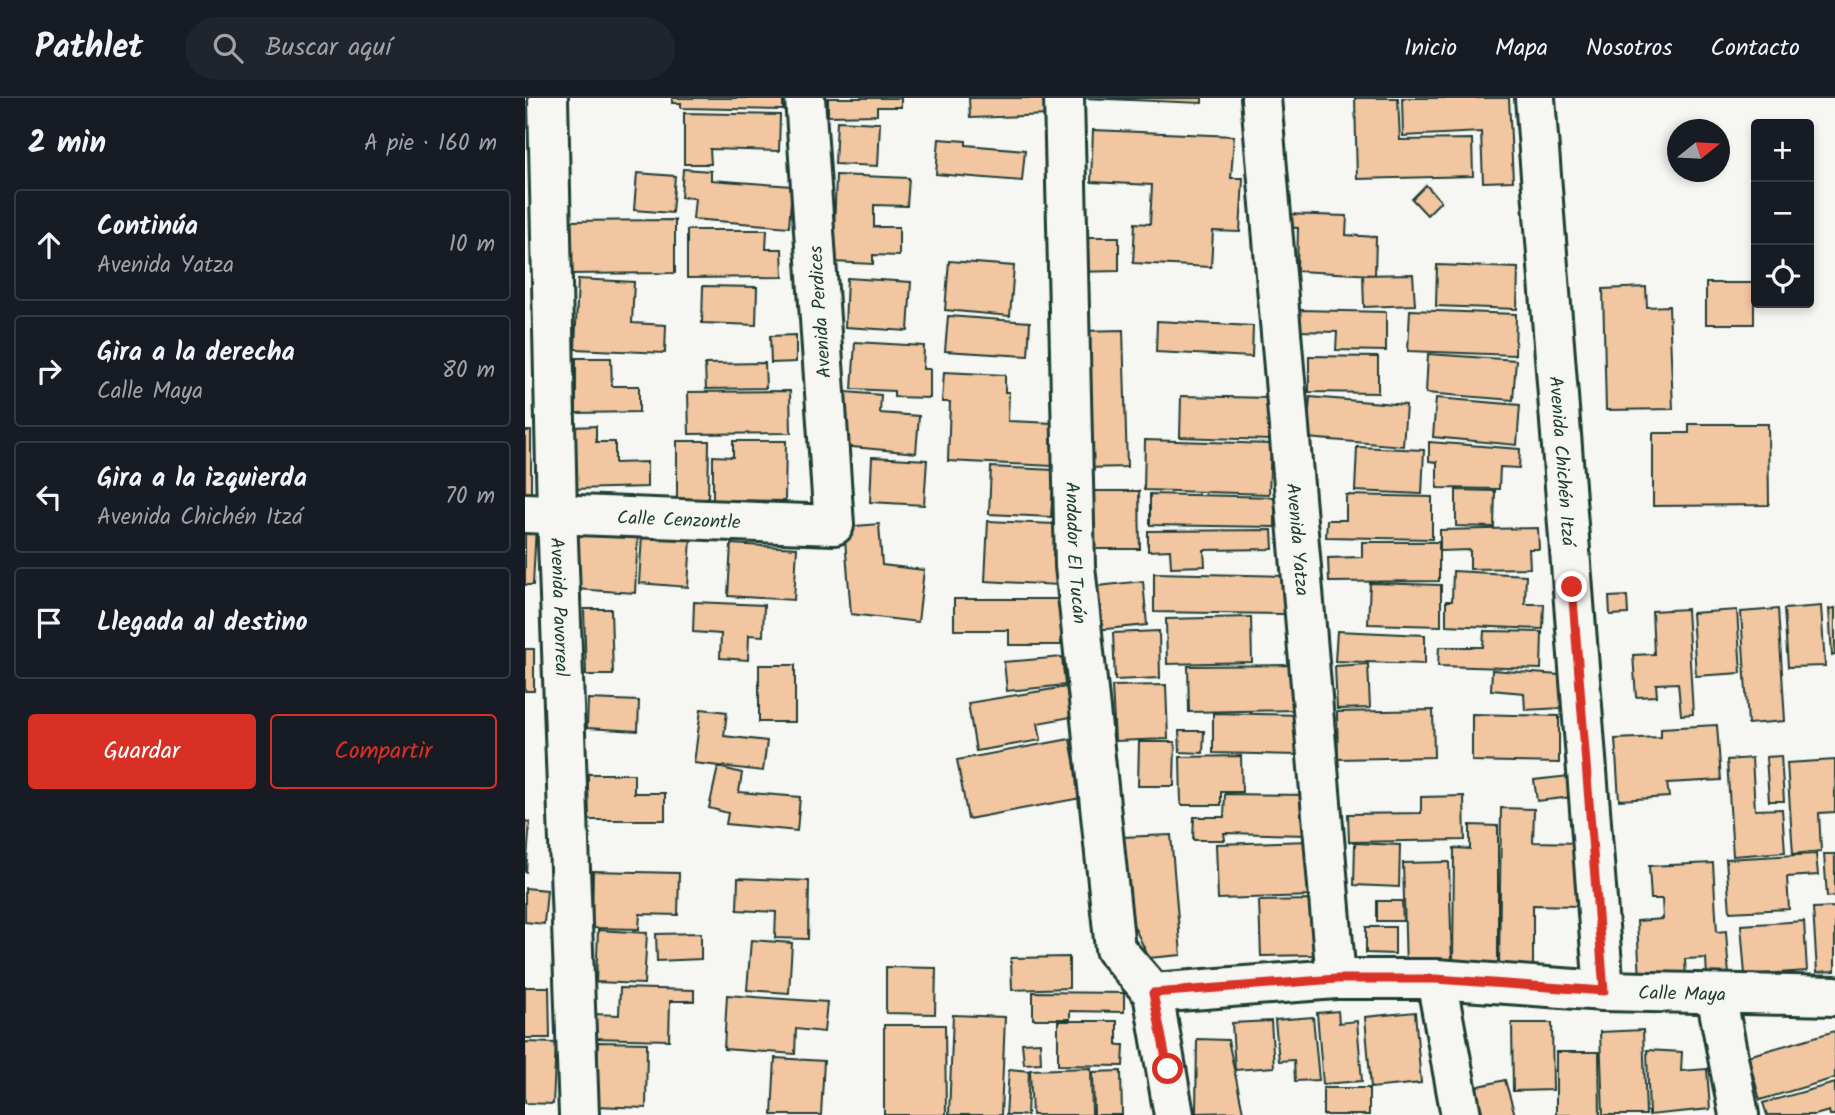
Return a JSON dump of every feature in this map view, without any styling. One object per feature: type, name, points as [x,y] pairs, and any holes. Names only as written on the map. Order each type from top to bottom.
[{"type":"street","name":"Avenida Pavorreal","points":[[548,98],[541,513],[579,1115]]},
{"type":"street","name":"Avenida Perdices","points":[[805,98],[834,525]]},
{"type":"street","name":"Andador El Tucán","points":[[1064,98],[1075,566],[1115,949],[1153,993]]},
{"type":"street","name":"Avenida Yatza","points":[[1261,98],[1336,979]]},
{"type":"street","name":"Avenida Chichén Itzá","points":[[1535,98],[1604,991]]},
{"type":"street","name":"Calle Cenzontle","points":[[541,513],[834,525]]},
{"type":"street","name":"Calle Maya","points":[[1153,993],[1336,979],[1436,979],[1604,991],[1835,996]]},
{"type":"street","points":[[1436,979],[1461,1115]]},
{"type":"street","points":[[1153,993],[1174,1115]]},
{"type":"street","points":[[1716,995],[1739,1115]]},
{"type":"building","points":[[672,98],[783,98],[783,110],[681,108],[681,103],[672,103]]},
{"type":"building","points":[[828,98],[901,98],[901,107],[877,107],[877,115],[828,116]]},
{"type":"building","points":[[969,98],[1049,98],[1050,115],[970,118]]},
{"type":"building","points":[[1082,98],[1202,98],[1202,103]]},
{"type":"building","points":[[1355,98],[1398,98],[1400,140],[1472,139],[1473,176],[1357,179]]},
{"type":"building","points":[[1402,98],[1509,98],[1513,181],[1483,182],[1481,132],[1403,136]]},
{"type":"building","points":[[684,113],[780,115],[779,151],[710,149],[711,164],[684,164]]},
{"type":"building","points":[[837,121],[880,123],[878,166],[835,164]]},
{"type":"building","points":[[1093,130],[1234,136],[1231,178],[1243,178],[1240,232],[1213,231],[1211,267],[1133,263],[1135,223],[1150,224],[1152,185],[1091,182]]},
{"type":"building","points":[[939,139],[966,141],[966,145],[1025,150],[1022,181],[936,174]]},
{"type":"building","points":[[683,169],[711,171],[711,180],[792,186],[789,227],[693,219],[695,198],[681,197]]},
{"type":"building","points":[[637,173],[675,176],[672,213],[634,210]]},
{"type":"building","points":[[836,175],[909,178],[907,206],[874,205],[874,227],[899,227],[899,256],[873,255],[873,264],[833,262]]},
{"type":"building","points":[[1426,185],[1441,201],[1427,215],[1412,199]]},
{"type":"building","points":[[1283,214],[1347,216],[1346,235],[1376,237],[1375,275],[1297,271],[1298,228],[1283,227]]},
{"type":"building","points":[[675,220],[675,273],[565,274],[564,221]]},
{"type":"building","points":[[687,230],[767,230],[766,249],[782,249],[783,277],[687,278]]},
{"type":"building","points":[[1072,237],[1119,237],[1119,271],[1072,272]]},
{"type":"building","points":[[949,261],[1014,266],[1010,316],[945,310]]},
{"type":"building","points":[[1437,265],[1518,268],[1517,309],[1436,306]]},
{"type":"building","points":[[1413,274],[1415,305],[1364,307],[1363,275]]},
{"type":"building","points":[[847,278],[911,282],[908,331],[845,327]]},
{"type":"building","points":[[578,279],[634,282],[632,323],[666,325],[665,353],[575,349]]},
{"type":"building","points":[[1706,283],[1751,283],[1754,324],[1706,324]]},
{"type":"building","points":[[703,286],[757,287],[756,325],[702,323]]},
{"type":"building","points":[[1646,287],[1647,307],[1669,306],[1673,409],[1606,410],[1603,289]]},
{"type":"building","points":[[1300,310],[1386,312],[1386,351],[1336,350],[1337,332],[1299,331]]},
{"type":"building","points":[[1410,310],[1516,314],[1515,355],[1408,351]]},
{"type":"building","points":[[948,316],[1030,322],[1028,356],[945,351]]},
{"type":"building","points":[[1157,321],[1253,326],[1252,357],[1156,352]]},
{"type":"building","points":[[1123,330],[1127,467],[1083,468],[1080,331]]},
{"type":"building","points":[[796,335],[796,362],[771,363],[770,336]]},
{"type":"building","points":[[855,342],[924,346],[923,369],[930,369],[930,398],[894,397],[894,391],[852,389]]},
{"type":"building","points":[[1428,354],[1516,360],[1513,400],[1426,393]]},
{"type":"building","points":[[1309,356],[1378,357],[1378,393],[1309,392]]},
{"type":"building","points":[[576,358],[611,358],[612,386],[639,386],[639,412],[576,413]]},
{"type":"building","points":[[765,363],[766,388],[706,389],[705,364]]},
{"type":"building","points":[[944,372],[1005,375],[1005,392],[1009,392],[1008,421],[1054,423],[1053,466],[948,461],[950,402],[942,402]]},
{"type":"building","points":[[790,391],[791,433],[689,434],[688,392]]},
{"type":"building","points":[[846,392],[881,395],[880,413],[919,416],[916,453],[842,446]]},
{"type":"building","points":[[1181,396],[1270,398],[1269,440],[1180,437]]},
{"type":"building","points":[[1310,397],[1406,405],[1403,446],[1307,438]]},
{"type":"building","points":[[1436,398],[1520,405],[1517,445],[1433,437]]},
{"type":"building","points":[[1689,424],[1768,424],[1769,505],[1653,506],[1653,433],[1689,433]]},
{"type":"building","points":[[596,426],[596,442],[615,442],[615,463],[647,462],[647,487],[573,489],[572,427]]},
{"type":"building","points":[[525,431],[531,431],[531,495],[525,495]]},
{"type":"building","points":[[1145,440],[1271,444],[1269,494],[1144,490]]},
{"type":"building","points":[[677,441],[709,441],[708,501],[677,501]]},
{"type":"building","points":[[733,441],[786,441],[785,501],[713,500],[713,456],[733,457]]},
{"type":"building","points":[[1429,442],[1520,449],[1519,468],[1500,467],[1499,489],[1437,488],[1437,462],[1429,461]]},
{"type":"building","points":[[1357,447],[1424,450],[1422,494],[1355,491]]},
{"type":"building","points":[[872,457],[927,460],[924,505],[870,502]]},
{"type":"building","points":[[991,467],[1054,470],[1051,517],[989,514]]},
{"type":"building","points":[[1456,490],[1495,491],[1494,527],[1456,526]]},
{"type":"building","points":[[1090,491],[1139,491],[1140,549],[1090,549]]},
{"type":"building","points":[[1150,494],[1275,497],[1275,527],[1150,525]]},
{"type":"building","points":[[1346,495],[1432,497],[1432,539],[1326,537],[1327,520],[1346,520]]},
{"type":"building","points":[[988,521],[1055,524],[1053,556],[1060,556],[1059,585],[985,581]]},
{"type":"building","points":[[525,524],[536,525],[533,585],[525,585]]},
{"type":"building","points":[[879,524],[882,565],[924,570],[918,622],[851,614],[844,527]]},
{"type":"building","points":[[1538,528],[1539,549],[1529,549],[1530,568],[1470,569],[1470,550],[1440,551],[1440,530]]},
{"type":"building","points":[[579,529],[638,532],[635,593],[575,589]]},
{"type":"building","points":[[1272,530],[1273,549],[1204,550],[1205,566],[1171,567],[1170,550],[1148,551],[1148,531]]},
{"type":"building","points":[[642,535],[691,538],[688,587],[639,583]]},
{"type":"building","points":[[1362,542],[1439,542],[1439,581],[1329,582],[1328,558],[1362,557]]},
{"type":"building","points":[[731,544],[797,548],[794,600],[728,596]]},
{"type":"building","points":[[1453,571],[1526,575],[1525,604],[1544,604],[1543,629],[1446,625],[1446,601],[1452,601]]},
{"type":"building","points":[[1154,573],[1286,576],[1285,614],[1154,612]]},
{"type":"building","points":[[1143,581],[1147,625],[1085,631],[1080,588]]},
{"type":"building","points":[[1370,583],[1441,585],[1441,626],[1368,624]]},
{"type":"building","points":[[1627,596],[1628,614],[1610,615],[1609,597]]},
{"type":"building","points":[[954,599],[1061,599],[1061,645],[1009,645],[1009,630],[954,630]]},
{"type":"building","points":[[694,602],[764,605],[763,636],[749,635],[748,660],[720,658],[721,634],[693,632]]},
{"type":"building","points":[[1821,606],[1825,666],[1788,667],[1784,609]]},
{"type":"building","points":[[1835,608],[1835,655],[1832,656],[1829,609]]},
{"type":"building","points":[[584,609],[611,609],[613,675],[586,675]]},
{"type":"building","points":[[1687,609],[1693,714],[1681,715],[1678,683],[1656,684],[1657,696],[1636,697],[1633,655],[1654,654],[1652,611]]},
{"type":"building","points":[[1778,609],[1785,721],[1748,724],[1741,612]]},
{"type":"building","points":[[1737,610],[1741,673],[1696,676],[1692,613]]},
{"type":"building","points":[[1251,617],[1252,662],[1167,664],[1166,619]]},
{"type":"building","points":[[1159,631],[1160,678],[1115,680],[1113,633]]},
{"type":"building","points":[[1337,631],[1425,635],[1425,664],[1335,661]]},
{"type":"building","points":[[1484,631],[1542,632],[1541,669],[1438,666],[1439,647],[1483,647]]},
{"type":"building","points":[[525,649],[534,649],[534,691],[525,691]]},
{"type":"building","points":[[1062,657],[1065,685],[1007,691],[1004,662]]},
{"type":"building","points":[[1368,664],[1370,708],[1337,709],[1335,666]]},
{"type":"building","points":[[759,665],[795,665],[795,722],[759,722]]},
{"type":"building","points":[[1296,665],[1296,710],[1189,712],[1188,666]]},
{"type":"building","points":[[1492,670],[1559,675],[1562,708],[1525,710],[1524,693],[1491,690]]},
{"type":"building","points":[[1166,685],[1168,739],[1115,741],[1112,686]]},
{"type":"building","points":[[1066,687],[1071,717],[1038,723],[1041,740],[976,751],[968,703]]},
{"type":"building","points":[[588,699],[639,701],[638,731],[587,728]]},
{"type":"building","points":[[701,709],[727,712],[724,736],[767,741],[763,771],[694,763]]},
{"type":"building","points":[[1433,710],[1434,757],[1338,759],[1337,712]]},
{"type":"building","points":[[1213,713],[1301,715],[1300,755],[1213,753]]},
{"type":"building","points":[[1472,714],[1559,716],[1559,763],[1472,761]]},
{"type":"building","points":[[1717,725],[1721,780],[1667,783],[1669,797],[1619,800],[1615,739],[1661,737],[1661,728]]},
{"type":"building","points":[[1179,731],[1204,731],[1203,753],[1180,752]]},
{"type":"building","points":[[1070,739],[1081,798],[968,819],[957,760]]},
{"type":"building","points":[[1139,742],[1175,742],[1174,786],[1138,786]]},
{"type":"building","points":[[1241,756],[1242,792],[1221,792],[1221,805],[1181,805],[1180,757]]},
{"type":"building","points":[[1781,756],[1784,801],[1769,801],[1766,757]]},
{"type":"building","points":[[1752,758],[1755,810],[1782,809],[1785,852],[1733,856],[1727,760]]},
{"type":"building","points":[[1835,760],[1835,812],[1819,813],[1821,851],[1793,854],[1787,763]]},
{"type":"building","points":[[718,767],[742,773],[739,792],[800,797],[797,831],[726,824],[728,813],[709,808]]},
{"type":"building","points":[[588,774],[634,774],[634,793],[665,793],[665,820],[588,820]]},
{"type":"building","points":[[1569,776],[1572,797],[1537,801],[1534,780]]},
{"type":"building","points":[[1225,794],[1309,795],[1308,835],[1224,833],[1225,840],[1193,840],[1194,817],[1224,817]]},
{"type":"building","points":[[1464,796],[1465,840],[1349,842],[1348,814],[1421,813],[1421,797]]},
{"type":"building","points":[[1501,808],[1534,809],[1533,842],[1581,843],[1580,906],[1533,905],[1533,971],[1499,971]]},
{"type":"building","points":[[525,821],[530,822],[526,872],[525,872]]},
{"type":"building","points":[[1470,825],[1498,826],[1498,971],[1453,970],[1454,848],[1470,849]]},
{"type":"building","points":[[1171,835],[1181,955],[1149,958],[1126,910],[1121,837]]},
{"type":"building","points":[[1311,841],[1313,896],[1218,899],[1216,844]]},
{"type":"building","points":[[1355,843],[1400,845],[1399,887],[1354,885]]},
{"type":"building","points":[[1816,854],[1818,875],[1787,877],[1789,909],[1730,912],[1726,859]]},
{"type":"building","points":[[1824,854],[1835,854],[1835,896],[1827,897]]},
{"type":"building","points":[[1449,862],[1452,966],[1406,968],[1403,863]]},
{"type":"building","points":[[1713,863],[1717,932],[1726,931],[1729,976],[1707,977],[1706,958],[1685,959],[1686,978],[1640,981],[1637,921],[1663,919],[1662,899],[1651,899],[1649,866]]},
{"type":"building","points":[[593,871],[679,873],[678,915],[640,914],[639,929],[592,928]]},
{"type":"building","points":[[738,878],[809,881],[808,939],[775,938],[776,912],[737,910]]},
{"type":"building","points":[[525,888],[547,890],[544,924],[525,922]]},
{"type":"building","points":[[1312,900],[1314,955],[1261,956],[1259,901]]},
{"type":"building","points":[[1377,901],[1402,901],[1403,921],[1377,921]]},
{"type":"building","points":[[1835,907],[1835,971],[1817,972],[1813,908]]},
{"type":"building","points":[[1804,921],[1807,971],[1745,975],[1741,925]]},
{"type":"building","points":[[1366,927],[1395,927],[1395,954],[1366,953]]},
{"type":"building","points":[[598,930],[647,933],[644,984],[596,982]]},
{"type":"building","points":[[701,933],[701,959],[657,961],[656,934]]},
{"type":"building","points":[[751,940],[792,943],[789,993],[747,990]]},
{"type":"building","points":[[1069,957],[1069,988],[1012,990],[1011,958]]},
{"type":"building","points":[[886,967],[936,968],[935,1014],[886,1013]]},
{"type":"building","points":[[525,987],[549,987],[550,1038],[525,1038]]},
{"type":"building","points":[[620,988],[694,990],[694,1001],[670,1001],[669,1040],[592,1038],[592,1014],[619,1015]]},
{"type":"building","points":[[1033,992],[1124,993],[1124,1012],[1070,1011],[1070,1019],[1033,1019]]},
{"type":"building","points":[[727,995],[827,1002],[824,1032],[796,1029],[795,1054],[724,1049]]},
{"type":"building","points":[[1338,1011],[1339,1023],[1357,1021],[1362,1081],[1323,1084],[1317,1013]]},
{"type":"building","points":[[1415,1012],[1421,1083],[1371,1088],[1365,1017]]},
{"type":"building","points":[[953,1015],[1005,1017],[1001,1115],[949,1115]]},
{"type":"building","points":[[1313,1017],[1319,1080],[1295,1081],[1294,1060],[1279,1061],[1275,1020]]},
{"type":"building","points":[[1058,1021],[1117,1021],[1117,1045],[1124,1045],[1123,1066],[1058,1065]]},
{"type":"building","points":[[1271,1021],[1274,1067],[1235,1070],[1232,1023]]},
{"type":"building","points":[[1512,1023],[1552,1023],[1553,1090],[1513,1091]]},
{"type":"building","points":[[884,1025],[945,1025],[946,1115],[884,1115]]},
{"type":"building","points":[[1643,1030],[1646,1115],[1603,1115],[1600,1032]]},
{"type":"building","points":[[1835,1031],[1835,1078],[1760,1100],[1748,1056]]},
{"type":"building","points":[[1197,1039],[1228,1040],[1243,1112],[1196,1113]]},
{"type":"building","points":[[525,1042],[556,1043],[553,1104],[525,1103]]},
{"type":"building","points":[[598,1042],[647,1043],[646,1108],[596,1106]]},
{"type":"building","points":[[1040,1042],[1041,1063],[1024,1064],[1022,1043]]},
{"type":"building","points":[[1647,1050],[1682,1052],[1681,1071],[1707,1069],[1710,1109],[1649,1115]]},
{"type":"building","points":[[1556,1052],[1599,1052],[1600,1115],[1556,1115]]},
{"type":"building","points":[[775,1058],[824,1061],[821,1115],[772,1115]]},
{"type":"building","points":[[1091,1068],[1092,1115],[1032,1115],[1030,1070]]},
{"type":"building","points":[[1009,1069],[1029,1071],[1027,1115],[1006,1115]]},
{"type":"building","points":[[1121,1071],[1122,1115],[1094,1115],[1093,1072]]},
{"type":"building","points":[[1505,1080],[1515,1115],[1483,1115],[1475,1087]]},
{"type":"building","points":[[1835,1083],[1835,1115],[1830,1115],[1829,1111],[1815,1115],[1767,1115],[1763,1103]]},
{"type":"building","points":[[1323,1088],[1369,1088],[1369,1115],[1323,1115]]},
{"type":"route","points":[[1168,1069],[1153,993],[1336,979],[1436,979],[1604,991],[1572,587]]}]
